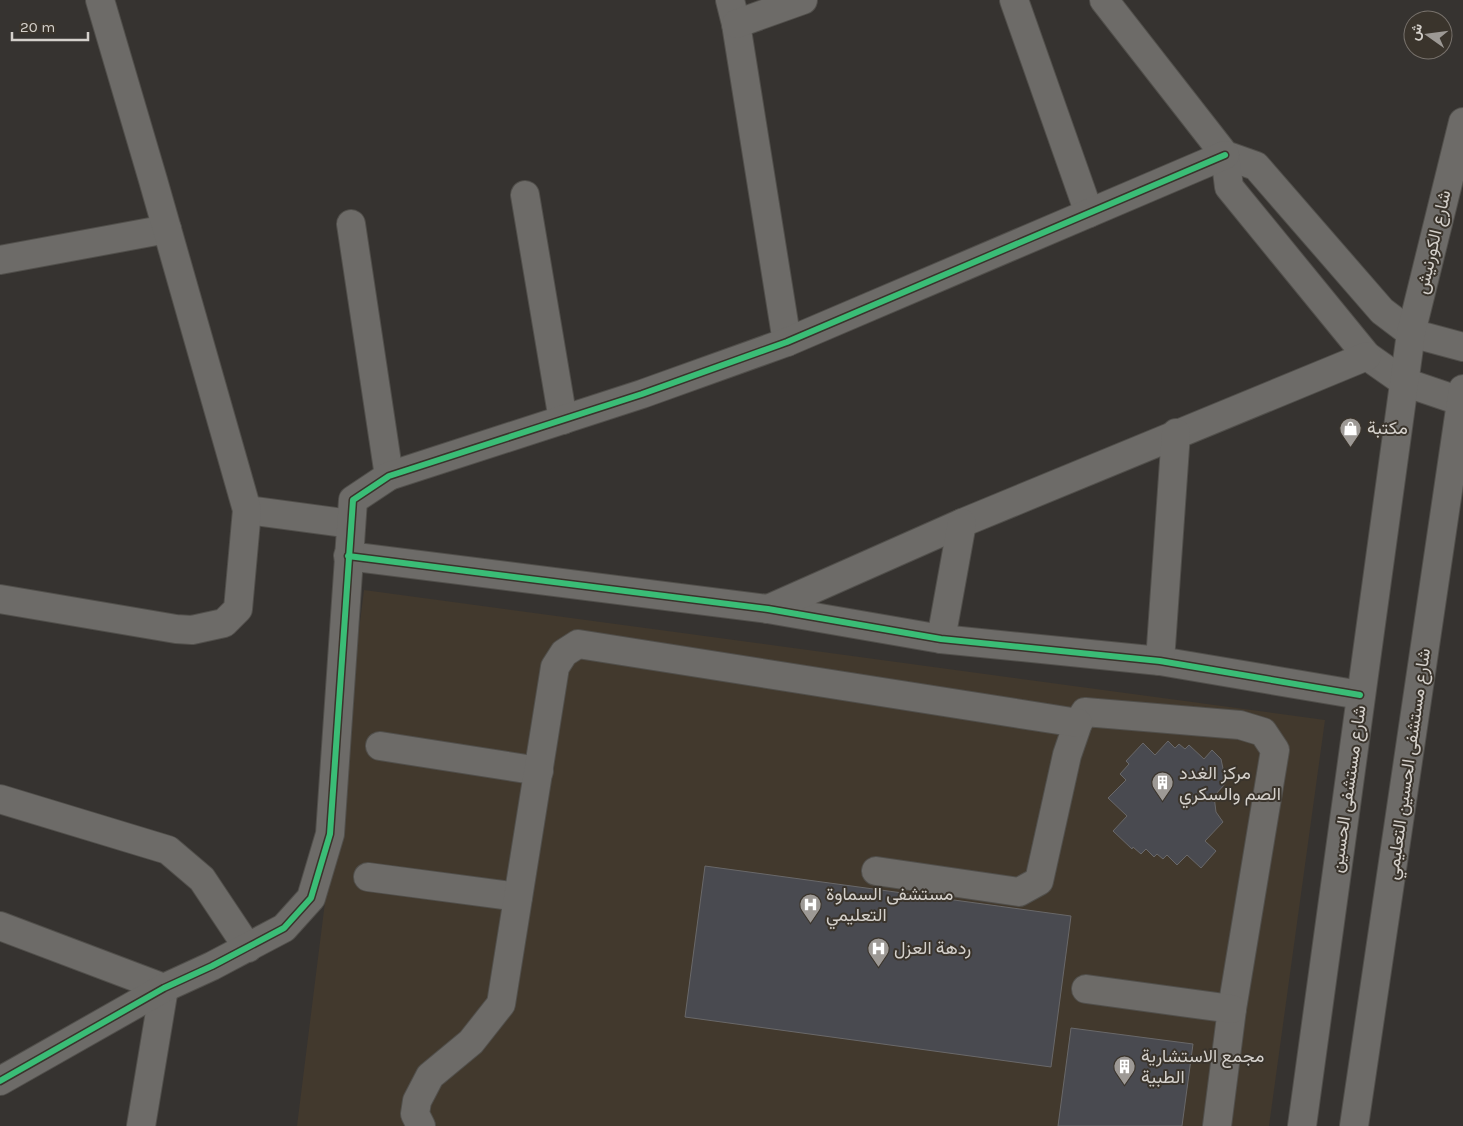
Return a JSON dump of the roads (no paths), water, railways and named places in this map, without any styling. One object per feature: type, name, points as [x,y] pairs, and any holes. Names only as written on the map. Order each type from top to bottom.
[{"type":"street","points":[[0,599],[176,629],[192,630],[224,624],[238,609],[246,510],[100,0]]},
{"type":"street","points":[[787,342],[733,12],[803,0]]},
{"type":"street","points":[[1014,0],[1089,213]]},
{"type":"street","points":[[1104,0],[1226,155],[1256,166],[1382,311],[1411,333],[1463,347]]},
{"type":"street","name":"شارع الكورنيش","points":[[1411,333],[1463,122]]},
{"type":"street","points":[[0,1081],[164,988],[248,948],[284,928],[311,898],[330,834],[353,500],[389,476],[642,394],[787,342],[1226,155]]},
{"type":"street","points":[[1226,155],[1229,187],[1367,356],[1404,382],[1463,398]]},
{"type":"street","points":[[525,195],[563,420]]},
{"type":"street","points":[[351,224],[389,476]]},
{"type":"street","points":[[0,260],[167,229]]},
{"type":"street","name":"شارع مستشفى الحسين","points":[[1302,1126],[1411,333]]},
{"type":"street","points":[[768,609],[962,523],[1176,433],[1367,356]]},
{"type":"street","name":"شارع مستشفى الحسين التعليمي","points":[[1354,1126],[1463,398]]},
{"type":"street","points":[[1160,661],[1176,433]]},
{"type":"street","points":[[246,510],[351,524]]},
{"type":"street","points":[[941,639],[962,523]]},
{"type":"street","points":[[348,556],[768,609],[941,639],[1160,661],[1360,695]]},
{"type":"street","points":[[421,1126],[415,1114],[417,1101],[430,1076],[471,1042],[501,1004],[555,667],[564,653],[578,644],[816,680],[1078,723]]},
{"type":"street","points":[[876,871],[1018,892],[1039,881],[1067,755],[1078,723],[1085,712],[1240,725],[1262,732],[1275,750],[1232,1009],[1217,1126]]},
{"type":"street","points":[[380,746],[539,771]]},
{"type":"street","points":[[0,799],[168,850],[202,878],[248,948]]},
{"type":"street","points":[[368,877],[518,897]]},
{"type":"street","points":[[0,926],[164,988]]},
{"type":"street","points":[[141,1126],[164,988]]},
{"type":"street","points":[[1086,989],[1232,1009]]},
{"type":"place","name":"مكتبة","points":[[1351,447]]},
{"type":"place","name":"مركز الغدد الصم والسكري","points":[[1163,802]]},
{"type":"place","name":"مستشفى السماوة التعليمي","points":[[810,923]]},
{"type":"place","name":"ردهة العزل","points":[[878,967]]},
{"type":"place","name":"مجمع الاستشارية الطبية","points":[[1125,1085]]}]
